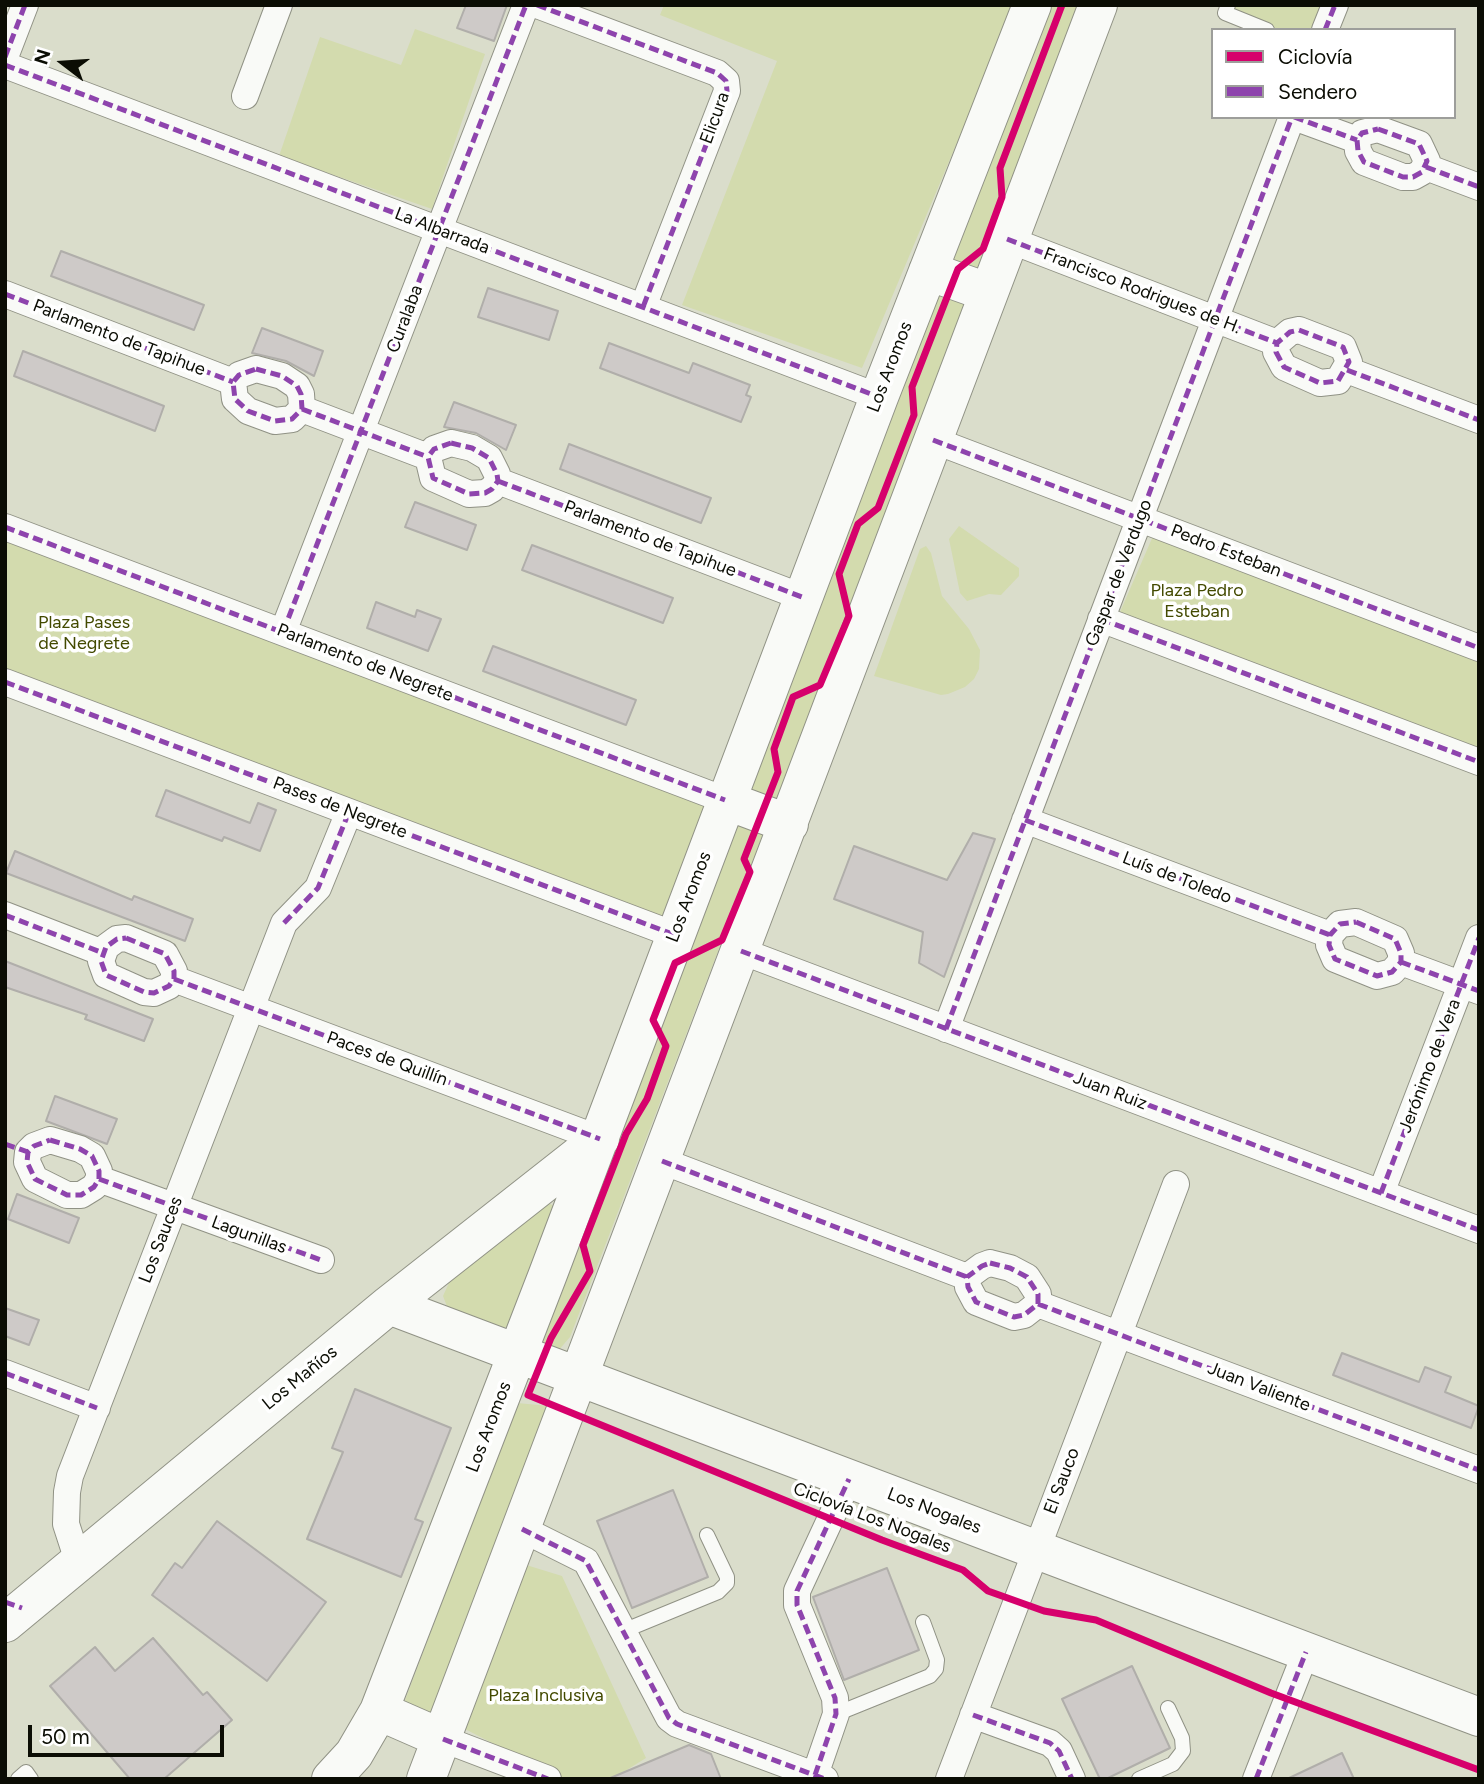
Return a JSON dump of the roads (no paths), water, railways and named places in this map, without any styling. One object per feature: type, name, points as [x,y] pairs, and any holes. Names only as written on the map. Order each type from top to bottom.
[{"type":"main road","name":"Los Aromos","points":[[331,1779],[354,1754],[379,1711],[600,1139],[802,597],[1032,5]]},
{"type":"main road","points":[[426,1779],[789,824],[1007,239],[1098,5]]},
{"type":"main road","points":[[928,271],[987,292]]},
{"type":"main road","points":[[725,800],[789,824]]},
{"type":"main road","name":"Los Mañíos","points":[[11,1611],[78,1561],[389,1305],[600,1139]]},
{"type":"main road","name":"Los Nogales","points":[[389,1305],[1479,1717]]},
{"type":"main road","points":[[379,1711],[443,1740]]},
{"type":"street","points":[[5,57],[25,5]]},
{"type":"street","points":[[245,96],[279,5]]},
{"type":"street","name":"Curalaba","points":[[283,632],[526,5]]},
{"type":"street","name":"Elicura","points":[[537,5],[717,73],[726,81],[727,91],[642,307]]},
{"type":"street","points":[[1326,28],[1335,5]]},
{"type":"street","name":"La Albarrada","points":[[5,65],[879,397]]},
{"type":"street","name":"Gaspar de Verdugo","points":[[946,1028],[1292,119]]},
{"type":"street","points":[[1299,119],[1357,140]]},
{"type":"street","points":[[1378,129],[1413,139],[1424,149],[1426,167],[1418,176],[1407,177],[1369,165],[1360,157],[1357,140],[1362,133],[1378,129]]},
{"type":"street","points":[[1426,167],[1479,187]]},
{"type":"street","name":"Francisco Rodrigues de H.","points":[[1007,239],[1277,343]]},
{"type":"street","name":"Parlamento de Tapihue","points":[[5,294],[233,383]]},
{"type":"street","points":[[1298,330],[1327,338],[1343,347],[1349,362],[1347,370],[1338,381],[1329,384],[1291,373],[1279,361],[1277,343],[1283,336],[1298,330]]},
{"type":"street","points":[[256,369],[282,376],[297,386],[301,394],[302,409],[292,419],[284,422],[248,411],[235,399],[233,383],[239,375],[256,369]]},
{"type":"street","points":[[1347,370],[1479,420]]},
{"type":"street","points":[[302,409],[428,457]]},
{"type":"street","name":"Pedro Esteban","points":[[933,440],[1479,648]]},
{"type":"street","points":[[451,443],[472,448],[489,458],[495,466],[498,481],[485,493],[469,494],[433,478],[428,457],[442,445],[451,443]]},
{"type":"street","name":"Parlamento de Tapihue","points":[[498,481],[802,597]]},
{"type":"street","name":"Parlamento de Negrete","points":[[5,527],[725,800]]},
{"type":"street","points":[[1101,619],[1479,762]]},
{"type":"street","name":"Pases de Negrete","points":[[5,682],[674,935]]},
{"type":"street","name":"Los Sauces","points":[[78,1561],[66,1524],[66,1492],[284,923],[318,888],[349,812]]},
{"type":"street","name":"Luís de Toledo","points":[[1025,820],[1330,935]]},
{"type":"street","points":[[5,915],[103,953]]},
{"type":"street","points":[[1347,922],[1356,922],[1378,930],[1395,939],[1402,953],[1401,962],[1392,972],[1377,976],[1342,964],[1331,953],[1330,935],[1347,922]]},
{"type":"street","name":"Jerónimo de Vera","points":[[1381,1194],[1470,987],[1479,938]]},
{"type":"street","points":[[117,939],[135,940],[165,954],[174,979],[169,986],[153,993],[135,989],[106,975],[101,961],[103,953],[117,939]]},
{"type":"street","name":"Juan Ruiz","points":[[741,951],[1479,1230]]},
{"type":"street","points":[[1401,962],[1470,987]]},
{"type":"street","name":"Paces de Quillín","points":[[174,979],[600,1139]]},
{"type":"street","points":[[50,1140],[80,1149],[96,1162],[99,1179],[94,1187],[81,1195],[66,1195],[48,1188],[30,1172],[16,1148],[34,1146],[50,1140]]},
{"type":"street","points":[[662,1160],[967,1277]]},
{"type":"street","name":"Lagunillas","points":[[99,1179],[321,1260]]},
{"type":"street","name":"El Sauco","points":[[949,1779],[1176,1184]]},
{"type":"street","points":[[990,1264],[1010,1268],[1033,1284],[1038,1304],[1024,1315],[1014,1317],[987,1309],[971,1296],[967,1277],[982,1266],[990,1264]]},
{"type":"street","name":"Juan Valiente","points":[[1038,1304],[1479,1470]]},
{"type":"street","points":[[5,1373],[97,1408]]},
{"type":"street","points":[[522,1529],[586,1561],[669,1718],[820,1777],[836,1714],[835,1698],[797,1605],[797,1591],[849,1479]]},
{"type":"street","points":[[1256,1779],[1306,1652]]},
{"type":"street","points":[[973,1714],[1051,1743],[1061,1755],[1072,1779]]},
{"type":"street","points":[[443,1740],[548,1779]]},
{"type":"lane","points":[[1228,5],[1225,13],[1262,28]]},
{"type":"lane","points":[[623,1632],[719,1592],[727,1583],[727,1577],[707,1535]]},
{"type":"lane","points":[[836,1714],[930,1676],[936,1669],[937,1660],[923,1622]]},
{"type":"lane","points":[[1139,1779],[1173,1764],[1183,1751],[1182,1738],[1168,1708]]},
{"type":"lane","points":[[18,1779],[26,1772],[31,1779]]},
{"type":"park label","name":"Plaza Pedro Esteban","points":[[1197,601]]},
{"type":"park label","name":"Plaza Pases de Negrete","points":[[84,633]]},
{"type":"park label","name":"Plaza Inclusiva","points":[[546,1696]]}]
